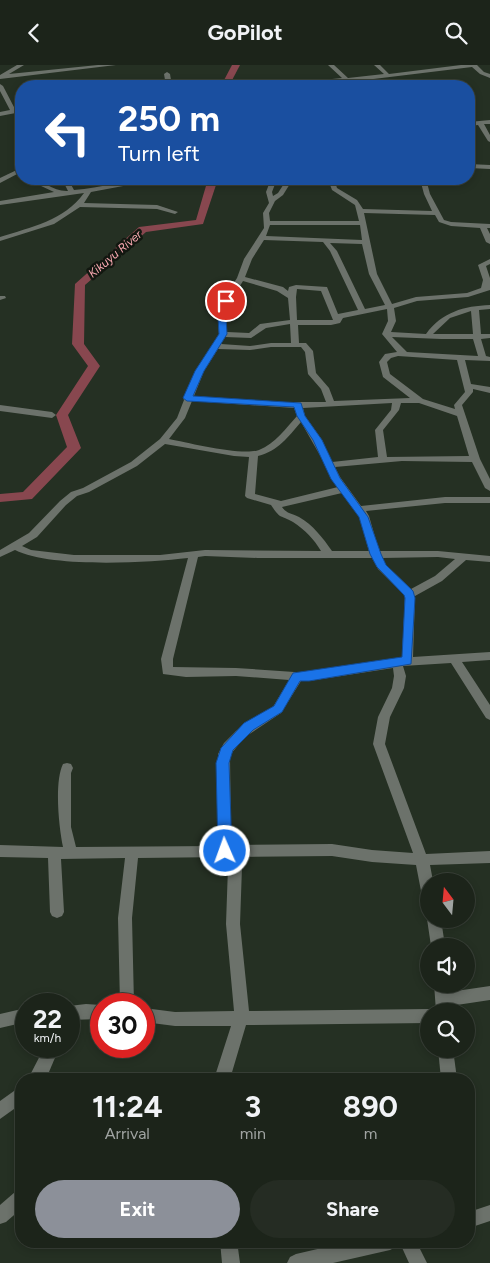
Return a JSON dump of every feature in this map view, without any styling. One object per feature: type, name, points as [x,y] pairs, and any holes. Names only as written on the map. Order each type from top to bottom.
[{"type":"street","points":[[0,77],[21,65]]},
{"type":"street","points":[[0,77],[113,65]]},
{"type":"street","points":[[331,65],[346,79]]},
{"type":"street","points":[[377,65],[388,75]]},
{"type":"street","points":[[429,65],[435,69]]},
{"type":"street","points":[[474,66],[490,76]]},
{"type":"street","points":[[334,80],[435,69],[483,67]]},
{"type":"street","points":[[167,74],[168,80]]},
{"type":"street","points":[[0,86],[13,111],[0,114]]},
{"type":"street","points":[[475,123],[490,123]]},
{"type":"street","points":[[480,123],[490,140]]},
{"type":"street","points":[[475,166],[490,167]]},
{"type":"street","points":[[0,170],[14,173]]},
{"type":"street","points":[[0,181],[14,173]]},
{"type":"street","points":[[43,185],[62,193]]},
{"type":"street","points":[[68,185],[72,192]]},
{"type":"street","points":[[0,203],[120,185]]},
{"type":"street","points":[[272,185],[270,189],[272,200]]},
{"type":"street","points":[[0,554],[33,535],[74,494],[86,490],[134,464],[163,441],[181,418],[187,398],[200,371],[223,334],[222,317],[226,301],[241,278],[248,259],[262,238],[268,223],[266,213],[272,200],[281,194],[286,185]]},
{"type":"street","points":[[333,185],[334,189],[356,201],[366,235],[365,242],[373,274],[391,306],[392,321],[386,334]]},
{"type":"street","points":[[425,185],[436,213],[445,223],[487,226],[490,242]]},
{"type":"street","points":[[0,239],[52,223],[79,205],[90,191]]},
{"type":"street","points":[[79,205],[157,207],[175,212]]},
{"type":"street","points":[[359,211],[436,213]]},
{"type":"street","points":[[268,223],[362,223]]},
{"type":"street","points":[[262,238],[326,242],[365,242]]},
{"type":"street","points":[[326,242],[362,310]]},
{"type":"street","points":[[223,334],[250,336],[263,326],[293,322],[331,323],[337,321],[340,316],[362,310],[391,306],[416,299],[468,295],[487,288],[487,280],[482,265],[490,261]]},
{"type":"street","points":[[241,278],[280,289],[292,297]]},
{"type":"street","points":[[294,345],[292,289],[296,287],[324,289],[337,321]]},
{"type":"street","points":[[428,336],[442,319],[448,315],[474,307],[490,307]]},
{"type":"street","points":[[474,307],[478,345],[487,359]]},
{"type":"street","points":[[386,334],[490,336]]},
{"type":"street","points":[[386,334],[404,355]]},
{"type":"street","points":[[216,346],[250,348],[271,345],[303,345],[309,351],[310,369],[325,388],[331,404]]},
{"type":"street","points":[[420,401],[386,375],[383,362],[385,358],[393,355],[404,355],[487,359]]},
{"type":"street","points":[[461,359],[468,386],[468,396],[458,403],[475,459],[490,488]]},
{"type":"street","points":[[468,386],[490,390]]},
{"type":"street","points":[[187,398],[298,405],[420,401],[461,414]]},
{"type":"street","points":[[383,458],[379,430],[395,409],[397,401]]},
{"type":"street","points":[[298,405],[301,416],[317,440],[328,465],[364,517],[376,554],[385,570],[410,594]]},
{"type":"street","points":[[0,408],[52,415]]},
{"type":"street","points":[[163,441],[234,453],[254,454],[263,452],[278,443],[301,416]]},
{"type":"street","points":[[254,454],[252,470],[254,482],[250,496],[275,503],[288,502],[344,489]]},
{"type":"street","points":[[328,465],[383,458],[475,459]]},
{"type":"street","points":[[359,509],[445,500],[490,500]]},
{"type":"street","points":[[275,503],[284,515],[295,519],[316,535],[329,555]]},
{"type":"street","points":[[15,546],[29,553],[74,558],[118,559],[194,554],[438,554],[490,559]]},
{"type":"street","points":[[194,554],[167,659],[167,671],[186,673],[236,672],[309,677],[402,662],[490,655]]},
{"type":"street","points":[[410,594],[429,587],[443,577],[463,557]]},
{"type":"street","points":[[410,594],[398,688],[384,717],[379,744],[422,861],[424,873]]},
{"type":"street","points":[[454,659],[490,715]]},
{"type":"street","points":[[224,1073],[241,1019],[241,989],[233,924],[235,867],[228,851],[224,754],[227,748],[248,727],[278,709],[297,677]]},
{"type":"street","points":[[67,767],[65,773],[65,827],[71,851]]},
{"type":"street","points":[[0,851],[54,853],[71,851],[332,850],[359,855],[422,861],[490,857]]},
{"type":"street","points":[[127,993],[125,918],[132,851]]},
{"type":"street","points":[[54,853],[57,912]]},
{"type":"street","points":[[451,1003],[490,993]]},
{"type":"street","points":[[155,1016],[175,1019],[241,1019],[420,1016]]},
{"type":"street","points":[[0,1021],[15,1018]]},
{"type":"street","points":[[41,1073],[48,1058]]},
{"type":"street","points":[[447,1058],[448,1073]]},
{"type":"street","points":[[0,1111],[15,1099]]},
{"type":"street","points":[[0,1216],[15,1203]]},
{"type":"street","points":[[475,1218],[490,1213]]},
{"type":"street","points":[[229,1248],[231,1263]]},
{"type":"street","points":[[296,1263],[360,1248]]},
{"type":"street","points":[[410,1248],[418,1263]]},
{"type":"waterway","name":"Kikuyu River","points":[[228,80],[236,65]]},
{"type":"waterway","name":"Kikuyu River","points":[[0,498],[27,496],[74,448],[62,415],[94,366],[78,344],[80,284],[143,229],[200,222],[211,185]]},
{"type":"route","points":[[225,851],[223,763],[227,748],[248,727],[270,712],[278,709],[297,677],[309,677],[407,661],[410,598],[410,594],[382,567],[364,517],[336,479],[317,440],[301,416],[298,405],[187,398],[200,371],[223,334],[222,317],[226,301]]}]
